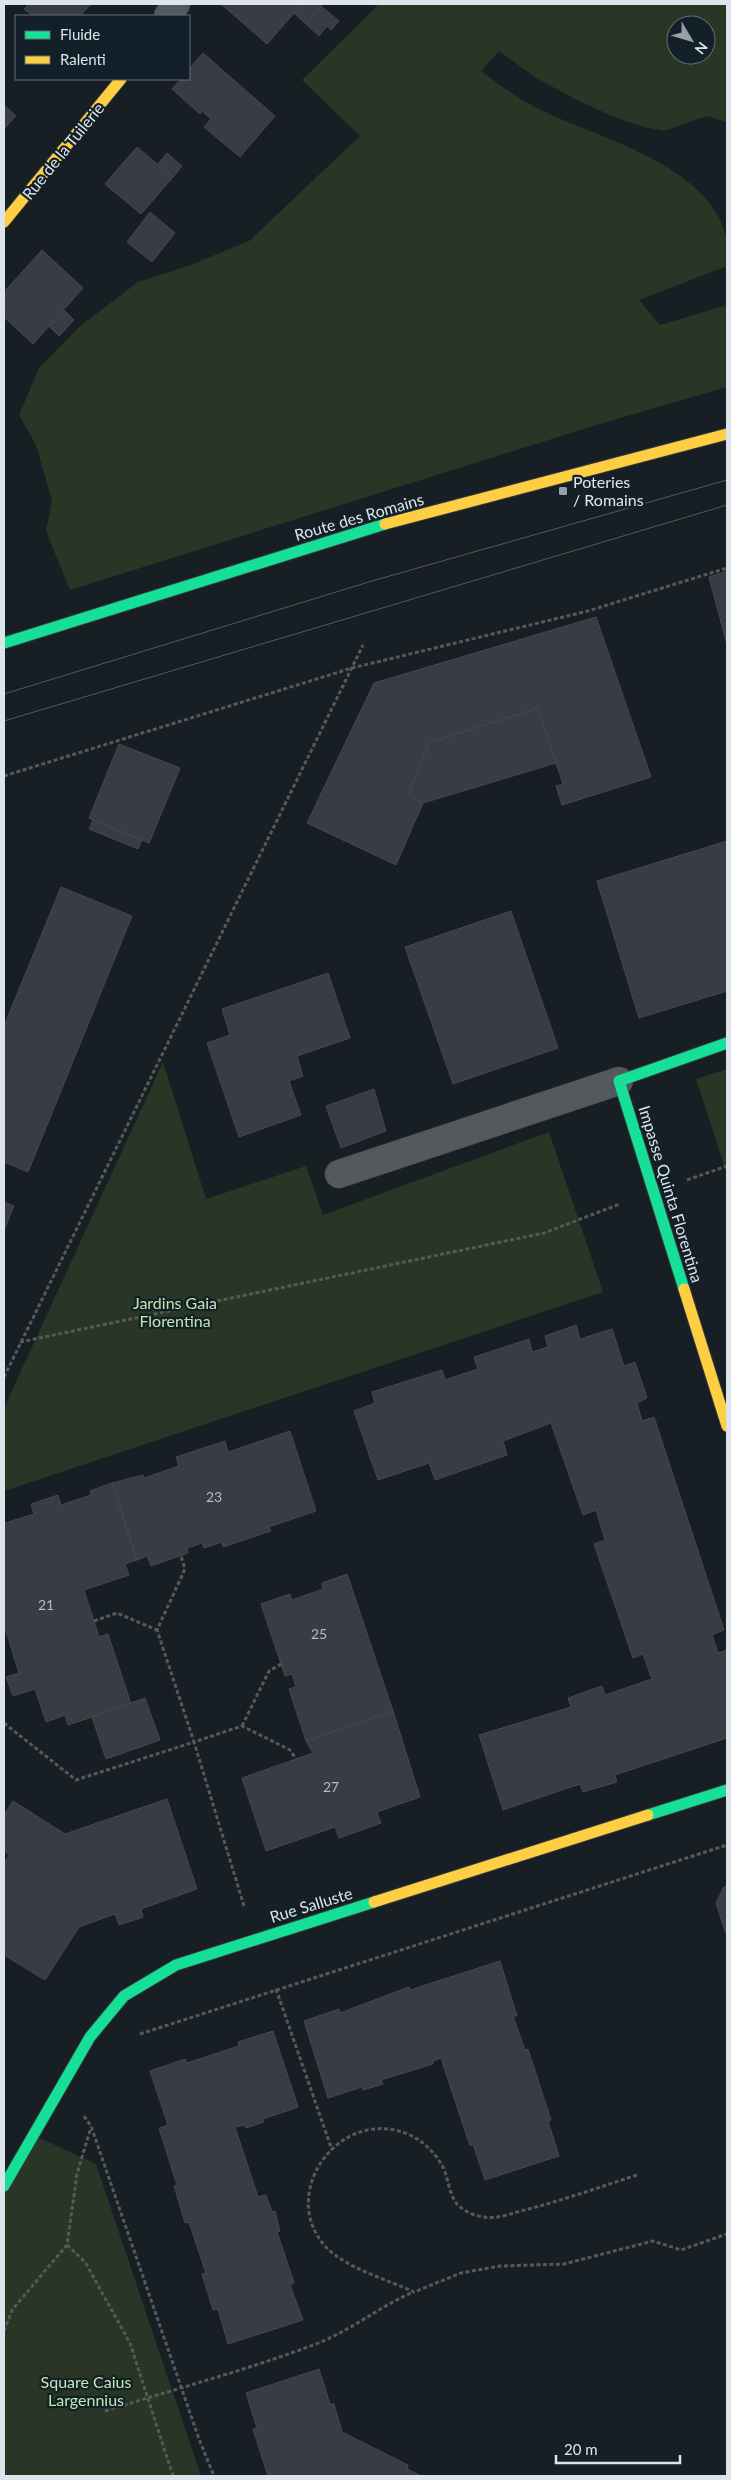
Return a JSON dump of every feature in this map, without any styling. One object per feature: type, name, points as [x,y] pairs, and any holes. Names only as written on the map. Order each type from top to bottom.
[{"type":"street","points":[[169,15],[176,4]]},
{"type":"street","name":"Rue de la Tuilerie","points":[[4,222],[120,80]]},
{"type":"street","name":"Route des Romains","points":[[4,643],[379,526],[727,434]]},
{"type":"street","points":[[340,1174],[727,1044]]},
{"type":"street","name":"Impasse Quinta Florentina","points":[[619,1081],[727,1426]]},
{"type":"street","name":"Rue Salluste","points":[[4,2186],[90,2037],[124,1996],[152,1978],[176,1966],[254,1940],[727,1790]]},
{"type":"path","points":[[4,776],[352,668],[588,611],[727,568]]},
{"type":"path","points":[[4,1377],[363,646]]},
{"type":"path","points":[[20,1342],[544,1233],[653,1191],[727,1166]]},
{"type":"path","points":[[181,1556],[185,1569],[157,1630],[194,1742],[254,1940]]},
{"type":"path","points":[[94,1621],[117,1613],[157,1630]]},
{"type":"path","points":[[242,1726],[269,1671],[281,1664]]},
{"type":"path","points":[[4,1724],[76,1780],[242,1726],[290,1750],[296,1759]]},
{"type":"path","points":[[138,2035],[727,1845]]},
{"type":"path","points":[[276,1989],[332,2150]]},
{"type":"path","points":[[63,2085],[91,2126],[181,2388],[214,2476]]},
{"type":"path","points":[[4,2331],[12,2310],[67,2245],[77,2174],[91,2126]]},
{"type":"path","points":[[414,2292],[340,2259],[326,2247],[313,2225],[307,2207],[310,2186],[324,2157],[352,2134],[372,2129],[395,2130],[413,2136],[428,2147],[442,2166],[455,2202],[462,2209],[484,2217],[495,2217],[536,2207],[637,2175]]},
{"type":"path","points":[[105,2411],[317,2344],[352,2326],[389,2303],[461,2274],[500,2266],[564,2264],[653,2241],[681,2250],[727,2234]]},
{"type":"path","points":[[67,2245],[86,2262],[130,2343],[173,2476]]},
{"type":"green space","points":[[379,4],[727,4],[727,122],[707,116],[664,131],[644,127],[614,117],[579,101],[536,78],[499,51],[481,71],[537,108],[654,160],[680,176],[702,195],[718,217],[727,243],[727,266],[639,300],[660,325],[727,305],[727,387],[593,426],[70,590],[46,531],[52,501],[36,445],[19,415],[39,368],[79,327],[138,282],[188,266],[249,241],[360,136],[302,80]]},
{"type":"green space","name":"Jardins Gaia Florentina","points":[[163,1062],[206,1199],[306,1166],[323,1215],[549,1132],[603,1292],[4,1491],[4,1408]]},
{"type":"green space","points":[[727,1069],[727,1174],[696,1079]]},
{"type":"green space","name":"Square Caius Largennius","points":[[33,2135],[96,2164],[201,2476],[4,2476],[4,2186]]},
{"type":"building","points":[[29,4],[91,4],[81,15],[32,15],[24,9]]},
{"type":"building","points":[[221,4],[302,4],[267,44]]},
{"type":"building","points":[[302,4],[319,4],[321,6],[306,24],[294,13]]},
{"type":"building","points":[[321,6],[339,21],[331,30],[327,26],[319,36],[306,24]]},
{"type":"building","points":[[203,53],[275,116],[240,157],[204,127],[211,119],[202,111],[200,114],[172,89],[180,80],[190,80],[190,68]]},
{"type":"building","points":[[4,105],[16,116],[4,129]]},
{"type":"building","points":[[137,147],[173,177],[141,214],[105,184]]},
{"type":"building","points":[[167,153],[182,166],[173,177],[158,164]]},
{"type":"building","points":[[150,212],[175,233],[152,262],[127,242]]},
{"type":"building","points":[[42,250],[83,288],[33,344],[4,317],[4,292]]},
{"type":"building","points":[[64,310],[74,320],[59,336],[49,326]]},
{"type":"building","points":[[727,571],[727,645],[709,577]]},
{"type":"building","points":[[596,617],[651,777],[562,805],[556,786],[563,784],[538,708],[429,743],[408,795],[423,803],[396,865],[307,823],[374,683]]},
{"type":"building","points":[[538,708],[556,763],[423,803],[408,795],[429,743]]},
{"type":"building","points":[[119,744],[180,768],[149,843],[89,818]]},
{"type":"building","points":[[93,820],[142,840],[138,849],[89,829]]},
{"type":"building","points":[[727,841],[727,991],[639,1018],[597,881]]},
{"type":"building","points":[[61,887],[132,916],[28,1172],[4,1162],[4,1026]]},
{"type":"building","points":[[511,911],[558,1048],[453,1084],[405,947]]},
{"type":"building","points":[[328,973],[350,1038],[297,1056],[303,1076],[289,1081],[301,1115],[239,1137],[207,1043],[230,1035],[222,1009]]},
{"type":"building","points":[[374,1089],[386,1131],[341,1148],[326,1106]]},
{"type":"building","points":[[4,1202],[14,1206],[4,1230]]},
{"type":"building","points":[[576,1325],[580,1339],[612,1329],[624,1366],[635,1362],[647,1398],[637,1403],[642,1421],[654,1417],[724,1630],[712,1635],[718,1653],[727,1650],[727,1738],[615,1775],[617,1782],[583,1792],[580,1784],[503,1810],[479,1735],[571,1707],[568,1698],[602,1686],[605,1695],[652,1679],[643,1654],[633,1658],[594,1544],[605,1540],[596,1510],[583,1515],[551,1423],[503,1441],[507,1455],[435,1480],[429,1463],[378,1480],[354,1411],[375,1403],[372,1392],[442,1370],[445,1380],[478,1369],[474,1357],[529,1339],[532,1352],[548,1347],[545,1336]]},
{"type":"building","points":[[290,1431],[316,1511],[269,1527],[271,1531],[223,1547],[222,1542],[204,1548],[202,1543],[187,1548],[188,1553],[151,1566],[147,1556],[137,1560],[112,1483],[143,1475],[144,1478],[179,1466],[176,1457],[225,1441],[228,1452]]},
{"type":"building","points":[[112,1483],[137,1560],[125,1564],[129,1575],[84,1590],[99,1637],[108,1634],[131,1704],[68,1725],[65,1715],[46,1722],[35,1689],[13,1696],[6,1677],[19,1673],[6,1631],[4,1631],[4,1519],[5,1523],[34,1514],[31,1504],[58,1495],[61,1505],[91,1495],[90,1491]]},
{"type":"building","points":[[347,1574],[393,1711],[306,1741],[289,1689],[296,1687],[292,1674],[285,1676],[261,1604],[290,1594],[292,1600],[323,1589],[322,1583]]},
{"type":"building","points":[[145,1698],[160,1740],[106,1759],[92,1717]]},
{"type":"building","points":[[393,1711],[420,1797],[377,1812],[381,1823],[339,1838],[335,1827],[266,1851],[242,1778],[313,1753],[306,1741]]},
{"type":"building","points":[[167,1799],[197,1889],[141,1909],[143,1917],[119,1925],[115,1914],[79,1927],[45,1980],[4,1955],[4,1864],[9,1855],[4,1851],[4,1815],[13,1801],[65,1834]]},
{"type":"building","points":[[727,1886],[727,1937],[716,1903],[724,1887]]},
{"type":"building","points":[[500,1961],[517,2016],[513,2016],[525,2050],[528,2049],[551,2120],[548,2121],[559,2156],[485,2180],[473,2144],[470,2146],[441,2058],[433,2061],[433,2064],[381,2080],[383,2084],[363,2090],[362,2087],[328,2098],[304,2021],[339,2009],[340,2013],[409,1987],[410,1990]]},
{"type":"building","points":[[273,2031],[298,2107],[263,2119],[264,2122],[246,2128],[244,2125],[235,2127],[258,2197],[266,2195],[272,2212],[275,2211],[280,2231],[277,2232],[294,2283],[290,2285],[303,2320],[228,2344],[218,2309],[213,2310],[202,2274],[206,2273],[189,2222],[185,2223],[174,2186],[177,2185],[159,2128],[168,2125],[150,2071],[185,2059],[187,2063],[239,2046],[238,2042]]},
{"type":"building","points":[[319,2369],[330,2404],[334,2404],[342,2432],[408,2465],[407,2469],[421,2476],[268,2476],[253,2429],[257,2428],[246,2393]]},
{"type":"tram line","points":[[4,694],[372,581],[727,480]]},
{"type":"tram line","points":[[4,721],[727,505]]},
{"type":"traffic: fast","points":[[4,643],[385,524]]},
{"type":"traffic: fast","points":[[684,1289],[619,1081],[727,1043]]},
{"type":"traffic: fast","points":[[648,1815],[727,1790]]},
{"type":"traffic: fast","points":[[4,2186],[90,2037],[124,1996],[176,1965],[374,1902]]},
{"type":"traffic: slow","points":[[4,222],[120,80]]},
{"type":"traffic: slow","points":[[385,524],[727,434]]},
{"type":"traffic: slow","points":[[684,1289],[727,1426]]},
{"type":"traffic: slow","points":[[374,1902],[648,1815]]},
{"type":"place","name":"Poteries / Romains","points":[[563,491]]}]
